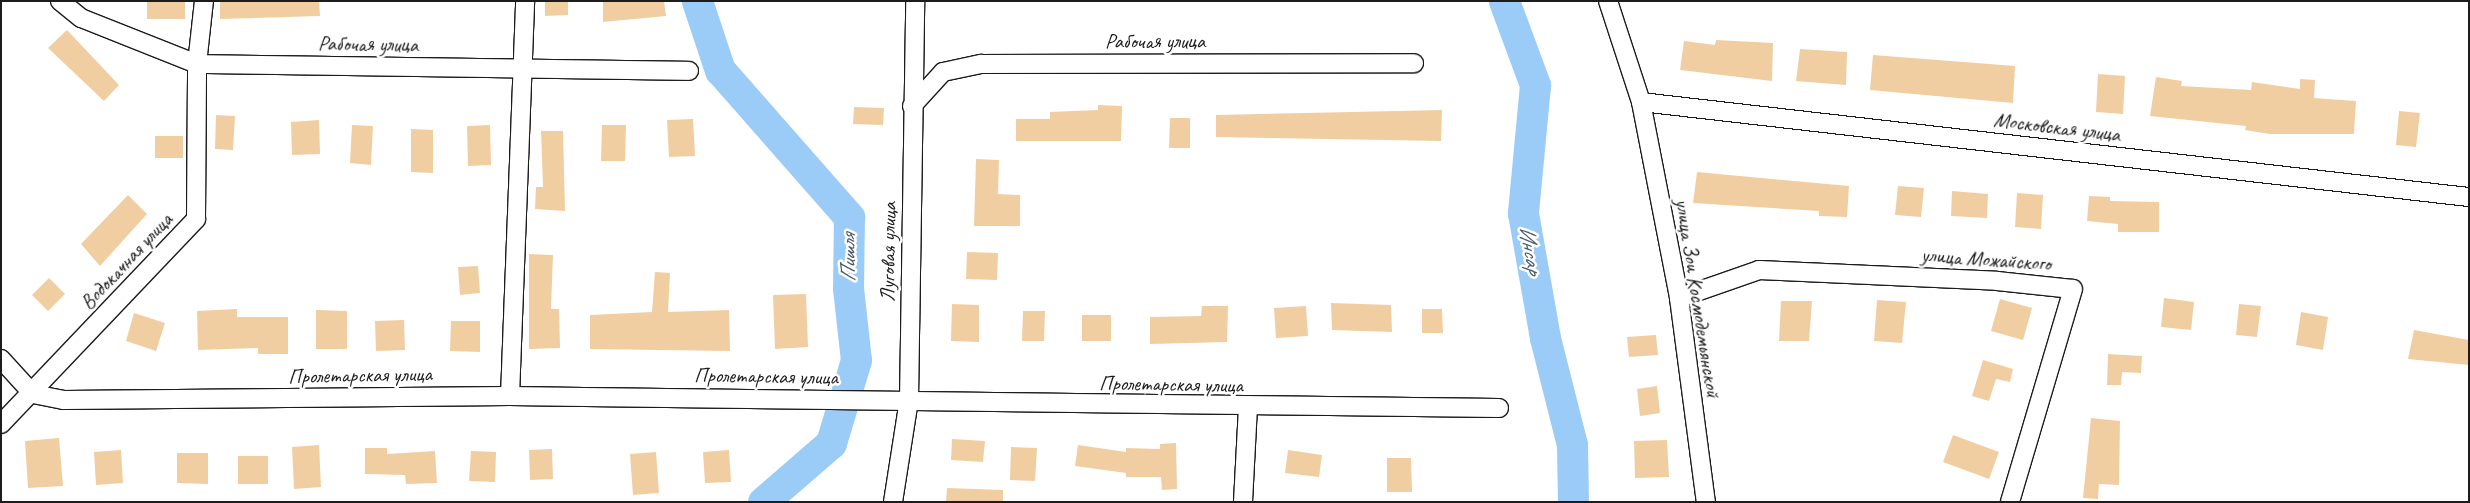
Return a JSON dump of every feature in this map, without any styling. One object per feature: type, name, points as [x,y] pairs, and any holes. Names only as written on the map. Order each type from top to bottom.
[{"type":"street","name":"Рабочая улица","points":[[60,1],[81,18],[197,64],[690,71]]},
{"type":"street","name":"Водокачная улица","points":[[1,424],[33,394],[196,219],[197,64],[204,1]]},
{"type":"street","points":[[510,396],[525,1]]},
{"type":"street","name":"Луговая улица","points":[[893,502],[909,400],[914,1]]},
{"type":"street","name":"улица Зои Космодемьянской","points":[[1608,1],[1641,102],[1679,298],[1706,502]]},
{"type":"street","name":"Рабочая улица","points":[[912,106],[943,72],[981,64],[1414,63]]},
{"type":"street","name":"Московская улица","points":[[1641,102],[2469,197]]},
{"type":"street","name":"улица Можайского","points":[[1679,298],[1760,270],[1987,280],[2073,289],[2010,502]]},
{"type":"street","points":[[1,359],[33,394]]},
{"type":"street","name":"Пролетарская улица","points":[[33,394],[64,400],[510,396],[909,400],[1248,408],[1498,408]]},
{"type":"street","points":[[1243,502],[1248,408]]},
{"type":"building","points":[[147,1],[185,1],[185,19],[147,19]]},
{"type":"building","points":[[220,1],[319,1],[320,16],[220,19]]},
{"type":"building","points":[[545,1],[568,1],[568,15],[545,16]]},
{"type":"building","points":[[603,1],[664,1],[666,16],[603,22]]},
{"type":"building","points":[[67,30],[119,85],[104,101],[48,48]]},
{"type":"building","points":[[1716,40],[1773,43],[1772,81],[1680,70],[1684,41],[1715,45]]},
{"type":"building","points":[[1800,49],[1847,52],[1846,85],[1796,81]]},
{"type":"building","points":[[1873,55],[2015,66],[2013,103],[1870,90]]},
{"type":"building","points":[[2098,74],[2125,76],[2123,114],[2096,112]]},
{"type":"building","points":[[2156,77],[2182,81],[2181,86],[2251,90],[2252,82],[2300,89],[2300,79],[2315,80],[2314,98],[2356,101],[2354,134],[2270,134],[2245,130],[2246,126],[2150,116]]},
{"type":"building","points":[[1098,105],[1122,106],[1121,141],[1016,141],[1016,119],[1050,119],[1050,112],[1098,110]]},
{"type":"building","points":[[854,107],[884,108],[883,125],[853,124]]},
{"type":"building","points":[[1442,110],[1441,141],[1216,137],[1216,115]]},
{"type":"building","points":[[2399,111],[2420,113],[2416,147],[2396,145]]},
{"type":"building","points":[[216,115],[235,116],[233,150],[215,149]]},
{"type":"building","points":[[1170,118],[1190,118],[1190,148],[1169,148]]},
{"type":"building","points":[[693,119],[695,156],[669,157],[667,120]]},
{"type":"building","points":[[319,120],[320,154],[292,155],[291,122]]},
{"type":"building","points":[[352,125],[373,126],[371,165],[350,163]]},
{"type":"building","points":[[490,125],[491,165],[468,166],[467,126]]},
{"type":"building","points":[[602,125],[626,125],[625,161],[601,161]]},
{"type":"building","points":[[411,129],[433,130],[433,173],[411,172]]},
{"type":"building","points":[[541,131],[563,131],[565,211],[535,209],[536,187],[543,187]]},
{"type":"building","points":[[155,136],[183,136],[183,158],[155,158]]},
{"type":"building","points":[[976,159],[999,160],[998,194],[1020,195],[1020,226],[974,226]]},
{"type":"building","points":[[1697,172],[1849,186],[1847,217],[1819,216],[1819,211],[1693,203]]},
{"type":"building","points":[[1898,186],[1924,188],[1921,217],[1895,215]]},
{"type":"building","points":[[1952,191],[1988,194],[1987,218],[1951,216]]},
{"type":"building","points":[[2017,193],[2043,195],[2041,229],[2015,227]]},
{"type":"building","points":[[128,195],[147,214],[100,266],[81,244]]},
{"type":"building","points":[[2089,196],[2110,197],[2110,201],[2159,202],[2159,232],[2118,232],[2118,224],[2087,221]]},
{"type":"building","points":[[967,252],[998,253],[997,280],[966,279]]},
{"type":"building","points":[[529,254],[553,255],[551,309],[559,309],[560,348],[529,349]]},
{"type":"building","points":[[478,266],[480,293],[460,295],[458,267]]},
{"type":"building","points":[[655,272],[670,273],[668,312],[729,310],[730,351],[590,349],[590,315],[652,312]]},
{"type":"building","points":[[49,278],[65,294],[48,311],[32,295]]},
{"type":"building","points":[[806,294],[808,347],[775,349],[773,295]]},
{"type":"building","points":[[2164,298],[2194,302],[2191,330],[2161,327]]},
{"type":"building","points":[[2000,299],[2032,308],[2023,340],[1991,331]]},
{"type":"building","points":[[1877,300],[1906,302],[1902,343],[1874,341]]},
{"type":"building","points":[[1781,301],[1812,301],[1809,341],[1779,341]]},
{"type":"building","points":[[1331,303],[1391,305],[1392,332],[1332,330]]},
{"type":"building","points":[[952,304],[979,305],[979,342],[951,341]]},
{"type":"building","points":[[2239,304],[2261,306],[2257,337],[2236,335]]},
{"type":"building","points":[[1202,306],[1228,306],[1227,342],[1150,344],[1150,317],[1201,316]]},
{"type":"building","points":[[1306,306],[1308,336],[1276,338],[1274,308]]},
{"type":"building","points":[[237,309],[237,317],[288,317],[288,354],[258,354],[258,348],[198,350],[197,311]]},
{"type":"building","points":[[1422,309],[1442,309],[1443,333],[1422,333]]},
{"type":"building","points":[[316,310],[347,311],[347,349],[316,349]]},
{"type":"building","points":[[1023,311],[1045,311],[1044,341],[1022,341]]},
{"type":"building","points":[[2301,312],[2328,317],[2323,350],[2296,345]]},
{"type":"building","points":[[134,313],[165,323],[156,351],[126,341]]},
{"type":"building","points":[[1082,315],[1111,315],[1111,341],[1082,341]]},
{"type":"building","points":[[404,320],[405,350],[376,351],[375,321]]},
{"type":"building","points":[[451,321],[480,321],[480,352],[450,351]]},
{"type":"building","points":[[2414,330],[2469,340],[2469,365],[2408,359]]},
{"type":"building","points":[[1656,335],[1658,355],[1629,357],[1627,337]]},
{"type":"building","points":[[2108,354],[2142,356],[2141,373],[2122,372],[2121,385],[2107,385]]},
{"type":"building","points":[[1983,360],[2013,369],[2010,382],[1996,379],[1989,401],[1972,396]]},
{"type":"building","points":[[1657,386],[1660,413],[1640,416],[1637,389]]},
{"type":"building","points":[[2091,418],[2120,421],[2119,485],[2099,484],[2098,499],[2083,498]]},
{"type":"building","points":[[1953,435],[1999,452],[1989,479],[1943,462]]},
{"type":"building","points":[[59,438],[63,486],[28,488],[25,441]]},
{"type":"building","points":[[952,439],[985,441],[983,462],[951,460]]},
{"type":"building","points":[[1667,440],[1669,477],[1635,478],[1634,441]]},
{"type":"building","points":[[1176,443],[1177,489],[1162,490],[1161,477],[1126,477],[1126,473],[1075,466],[1078,445],[1126,452],[1126,448],[1160,449],[1160,444]]},
{"type":"building","points":[[319,445],[321,487],[294,489],[292,447]]},
{"type":"building","points":[[1011,447],[1037,448],[1035,481],[1010,480]]},
{"type":"building","points":[[365,448],[387,448],[387,454],[435,451],[437,483],[406,484],[405,475],[365,474]]},
{"type":"building","points":[[552,449],[553,479],[530,480],[529,450]]},
{"type":"building","points":[[121,450],[123,483],[96,485],[94,452]]},
{"type":"building","points":[[729,450],[731,482],[705,483],[703,452]]},
{"type":"building","points":[[1288,450],[1322,455],[1319,477],[1285,473]]},
{"type":"building","points":[[471,451],[496,452],[495,482],[469,481]]},
{"type":"building","points":[[656,452],[659,493],[633,495],[630,454]]},
{"type":"building","points":[[177,453],[208,453],[208,484],[177,483]]},
{"type":"building","points":[[238,456],[268,456],[268,484],[238,484]]},
{"type":"building","points":[[1387,458],[1411,458],[1412,492],[1387,492]]},
{"type":"building","points":[[947,488],[1003,490],[1003,502],[946,502]]},
{"type":"waterway","name":"Пишля","points":[[697,1],[720,70],[849,217],[848,288],[856,360],[831,443],[763,502]]},
{"type":"waterway","name":"Инсар","points":[[1504,1],[1535,85],[1523,213],[1545,338],[1572,445],[1573,502]]}]
